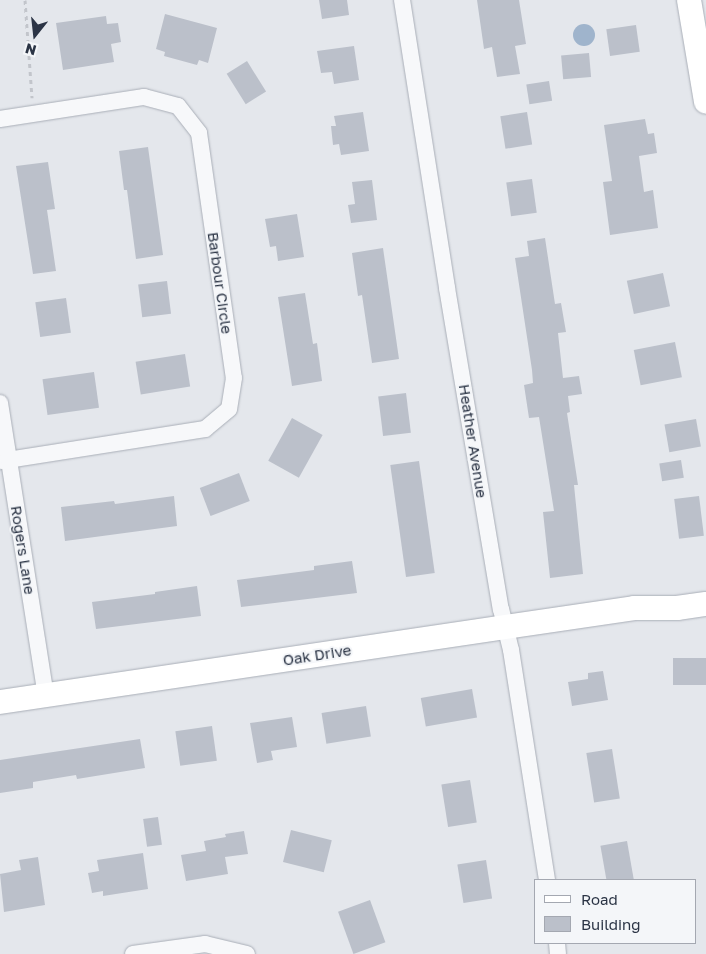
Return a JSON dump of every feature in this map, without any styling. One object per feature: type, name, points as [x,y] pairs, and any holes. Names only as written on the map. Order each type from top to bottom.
[{"type":"street","name":"Heather Avenue","points":[[402,0],[452,317],[505,627],[511,650],[547,879]]},
{"type":"street","points":[[689,0],[706,102]]},
{"type":"street","name":"Barbour Circle","points":[[0,119],[144,97],[178,106],[199,133],[234,378],[229,409],[205,429],[4,460]]},
{"type":"street","name":"Rogers Lane","points":[[0,404],[4,460],[46,696]]},
{"type":"street","name":"Oak Drive","points":[[634,608],[676,594],[706,590]]},
{"type":"street","name":"Oak Drive","points":[[0,702],[634,608],[676,608],[706,604]]},
{"type":"street","points":[[133,954],[205,944],[247,954]]},
{"type":"path","points":[[25,0],[33,114]]},
{"type":"water","points":[[584,24],[594,31],[595,35],[588,45],[584,46],[574,39],[573,35],[580,25]]},
{"type":"building","points":[[319,0],[347,0],[349,15],[322,19]]},
{"type":"building","points":[[477,0],[519,0],[526,44],[515,46],[520,74],[497,77],[492,47],[484,49]]},
{"type":"building","points":[[165,14],[217,28],[208,63],[199,60],[197,65],[164,56],[165,52],[156,49]]},
{"type":"building","points":[[106,16],[107,24],[118,23],[121,42],[111,44],[114,62],[63,70],[56,23]]},
{"type":"building","points":[[636,25],[640,52],[610,56],[606,29]]},
{"type":"building","points":[[354,46],[359,80],[334,84],[332,72],[321,73],[317,51]]},
{"type":"building","points":[[589,53],[591,77],[563,79],[561,55]]},
{"type":"building","points":[[247,61],[266,92],[246,104],[227,74]]},
{"type":"building","points":[[549,81],[552,101],[529,104],[526,85]]},
{"type":"building","points":[[363,112],[369,151],[341,155],[339,144],[333,145],[331,126],[336,126],[334,116]]},
{"type":"building","points":[[527,112],[532,145],[505,149],[500,116]]},
{"type":"building","points":[[645,119],[648,134],[654,133],[657,153],[639,156],[644,192],[653,190],[658,228],[610,235],[603,182],[612,181],[604,125]]},
{"type":"building","points":[[148,147],[163,255],[136,259],[127,190],[124,190],[119,151]]},
{"type":"building","points":[[48,162],[55,209],[47,210],[56,271],[33,274],[16,166]]},
{"type":"building","points":[[532,179],[537,213],[511,216],[506,183]]},
{"type":"building","points":[[372,180],[377,220],[351,223],[348,205],[355,204],[352,182]]},
{"type":"building","points":[[297,214],[304,257],[278,261],[276,246],[270,247],[265,219]]},
{"type":"building","points":[[545,238],[555,304],[561,303],[566,332],[558,333],[563,378],[579,376],[582,394],[568,396],[570,412],[567,413],[578,485],[574,485],[583,574],[550,578],[543,512],[554,511],[539,417],[529,418],[524,385],[533,383],[532,370],[515,258],[529,256],[527,241]]},
{"type":"building","points":[[383,248],[399,359],[372,363],[362,295],[358,296],[352,253]]},
{"type":"building","points":[[663,273],[670,306],[634,314],[627,281]]},
{"type":"building","points":[[167,281],[171,314],[142,317],[138,285]]},
{"type":"building","points":[[305,293],[313,344],[317,343],[322,381],[292,386],[278,297]]},
{"type":"building","points":[[66,298],[71,333],[40,337],[35,302]]},
{"type":"building","points":[[675,342],[682,377],[641,385],[634,350]]},
{"type":"building","points":[[185,354],[190,387],[141,394],[136,362]]},
{"type":"building","points":[[94,372],[99,408],[48,415],[43,379]]},
{"type":"building","points":[[406,393],[411,433],[383,436],[378,396]]},
{"type":"building","points":[[292,418],[323,435],[299,478],[268,461]]},
{"type":"building","points":[[696,419],[701,447],[669,452],[664,425]]},
{"type":"building","points":[[681,460],[684,478],[662,481],[659,463]]},
{"type":"building","points":[[419,461],[435,573],[406,577],[390,465]]},
{"type":"building","points":[[239,473],[250,501],[211,516],[200,488]]},
{"type":"building","points":[[174,496],[177,526],[65,541],[61,507],[114,501],[115,504]]},
{"type":"building","points":[[699,496],[704,536],[679,539],[674,499]]},
{"type":"building","points":[[352,561],[357,593],[241,607],[237,580],[314,570],[314,566]]},
{"type":"building","points":[[197,586],[201,616],[96,629],[92,602],[155,594],[155,592]]},
{"type":"building","points":[[673,658],[706,658],[706,685],[673,685]]},
{"type":"building","points":[[603,671],[608,700],[572,706],[568,682],[588,679],[588,673]]},
{"type":"building","points":[[472,689],[477,718],[426,727],[421,698]]},
{"type":"building","points":[[366,706],[371,737],[326,744],[322,713]]},
{"type":"building","points":[[292,717],[297,747],[271,751],[273,760],[257,763],[250,723]]},
{"type":"building","points":[[212,726],[217,761],[180,766],[175,731]]},
{"type":"building","points":[[140,739],[145,768],[77,779],[76,775],[33,782],[33,788],[0,793],[0,760]]},
{"type":"building","points":[[612,749],[620,798],[594,802],[586,753]]},
{"type":"building","points":[[470,780],[477,822],[448,827],[441,785]]},
{"type":"building","points":[[158,817],[162,845],[147,847],[143,819]]},
{"type":"building","points":[[291,830],[332,840],[324,872],[283,862]]},
{"type":"building","points":[[244,831],[248,854],[225,857],[228,874],[186,881],[181,855],[206,851],[204,841],[226,837],[225,834]]},
{"type":"building","points":[[627,841],[634,879],[606,879],[600,846]]},
{"type":"building","points":[[143,853],[148,889],[103,896],[103,891],[92,893],[88,873],[99,871],[97,860]]},
{"type":"building","points":[[38,857],[45,905],[4,912],[0,874],[21,870],[19,860]]},
{"type":"building","points":[[486,860],[492,899],[463,903],[457,865]]},
{"type":"building","points":[[370,900],[385,942],[353,954],[338,912]]}]
